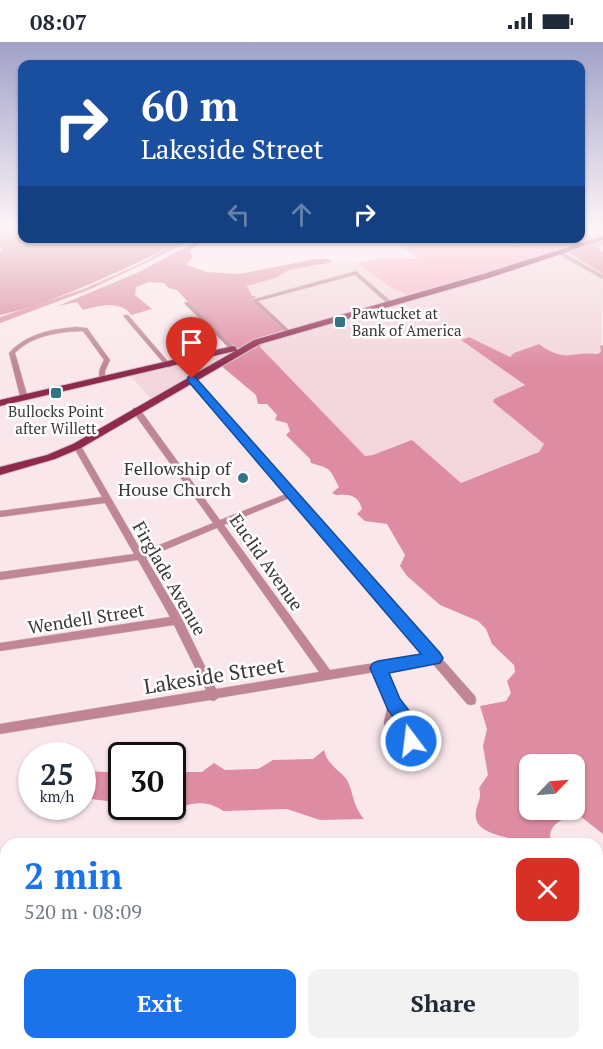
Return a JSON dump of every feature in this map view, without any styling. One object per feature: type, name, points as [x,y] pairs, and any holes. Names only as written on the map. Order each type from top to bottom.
[{"type":"main road","points":[[0,403],[235,351],[257,342],[490,274]]},
{"type":"main road","points":[[0,471],[51,457],[77,446],[216,365],[235,351]]},
{"type":"main road","points":[[207,357],[216,365]]},
{"type":"street","points":[[290,333],[254,300],[352,274]]},
{"type":"street","points":[[357,274],[391,304]]},
{"type":"street","points":[[187,303],[235,351]]},
{"type":"street","points":[[126,316],[169,366]]},
{"type":"street","points":[[24,398],[12,353],[32,338],[85,329],[107,360],[102,371],[103,380]]},
{"type":"street","points":[[192,379],[471,700]]},
{"type":"street","name":"Euclid Avenue","points":[[136,411],[328,676]]},
{"type":"street","name":"Firglade Avenue","points":[[77,446],[105,500],[177,620],[214,696]]},
{"type":"street","points":[[0,576],[138,557],[293,494]]},
{"type":"street","points":[[0,514],[105,500]]},
{"type":"street","name":"Wendell Street","points":[[0,647],[177,620]]},
{"type":"street","name":"Lakeside Street","points":[[0,729],[214,696],[435,658]]},
{"type":"street","points":[[378,668],[394,704]]},
{"type":"shaded area","points":[[0,274],[111,274],[39,304],[0,315]]},
{"type":"shaded area","points":[[122,274],[91,289],[0,323],[0,317]]},
{"type":"shaded area","points":[[134,274],[282,274],[247,286],[252,296],[256,296],[252,300],[290,333],[264,341],[260,347],[365,456],[412,440],[461,483],[539,452],[544,444],[493,402],[494,399],[525,385],[461,340],[469,337],[510,357],[514,353],[539,344],[556,354],[563,355],[597,354],[601,352],[600,346],[603,345],[603,834],[585,820],[585,754],[519,754],[519,820],[562,820],[553,827],[550,838],[509,838],[486,830],[478,823],[476,811],[480,797],[479,788],[488,775],[483,746],[487,729],[480,706],[506,701],[511,693],[507,681],[515,672],[514,665],[492,644],[486,629],[478,621],[440,605],[407,576],[400,566],[405,555],[387,524],[365,521],[357,514],[362,509],[358,500],[349,495],[332,493],[339,487],[329,470],[311,463],[310,459],[286,435],[290,431],[287,423],[275,420],[277,415],[267,404],[258,404],[256,395],[219,364],[248,346],[237,348],[177,290],[169,288],[164,283],[149,282],[136,287],[135,295],[152,309],[131,315],[127,310],[115,306],[83,310],[77,302],[58,306]]},
{"type":"shaded area","points":[[282,274],[371,274],[391,288],[407,294],[481,274],[603,274],[601,352],[563,357],[539,344],[515,353],[510,358],[469,337],[462,340],[525,385],[494,399],[493,402],[544,444],[539,453],[461,483],[421,448],[365,456],[260,347],[264,341],[251,298],[256,296],[252,296],[246,288]]},
{"type":"shaded area","points":[[372,274],[487,274],[413,297],[391,288]]},
{"type":"shaded area","points":[[248,346],[153,401],[129,374],[221,354]]},
{"type":"shaded area","points":[[324,750],[329,761],[347,780],[356,806],[364,819],[320,820],[287,809],[223,811],[203,804],[186,806],[186,772],[202,772],[214,763],[225,770],[258,769],[273,760],[313,759]]},
{"type":"shaded area","points":[[96,772],[108,772],[108,802],[96,800]]},
{"type":"place","name":"Pawtucket at Bank of America","points":[[340,322]]},
{"type":"place","name":"Bullocks Point after Willett","points":[[56,393]]},
{"type":"place","name":"Fellowship of House Church","points":[[243,478]]},
{"type":"route","points":[[192,379],[435,658],[378,668],[394,704],[412,728],[414,736],[411,741]]}]
